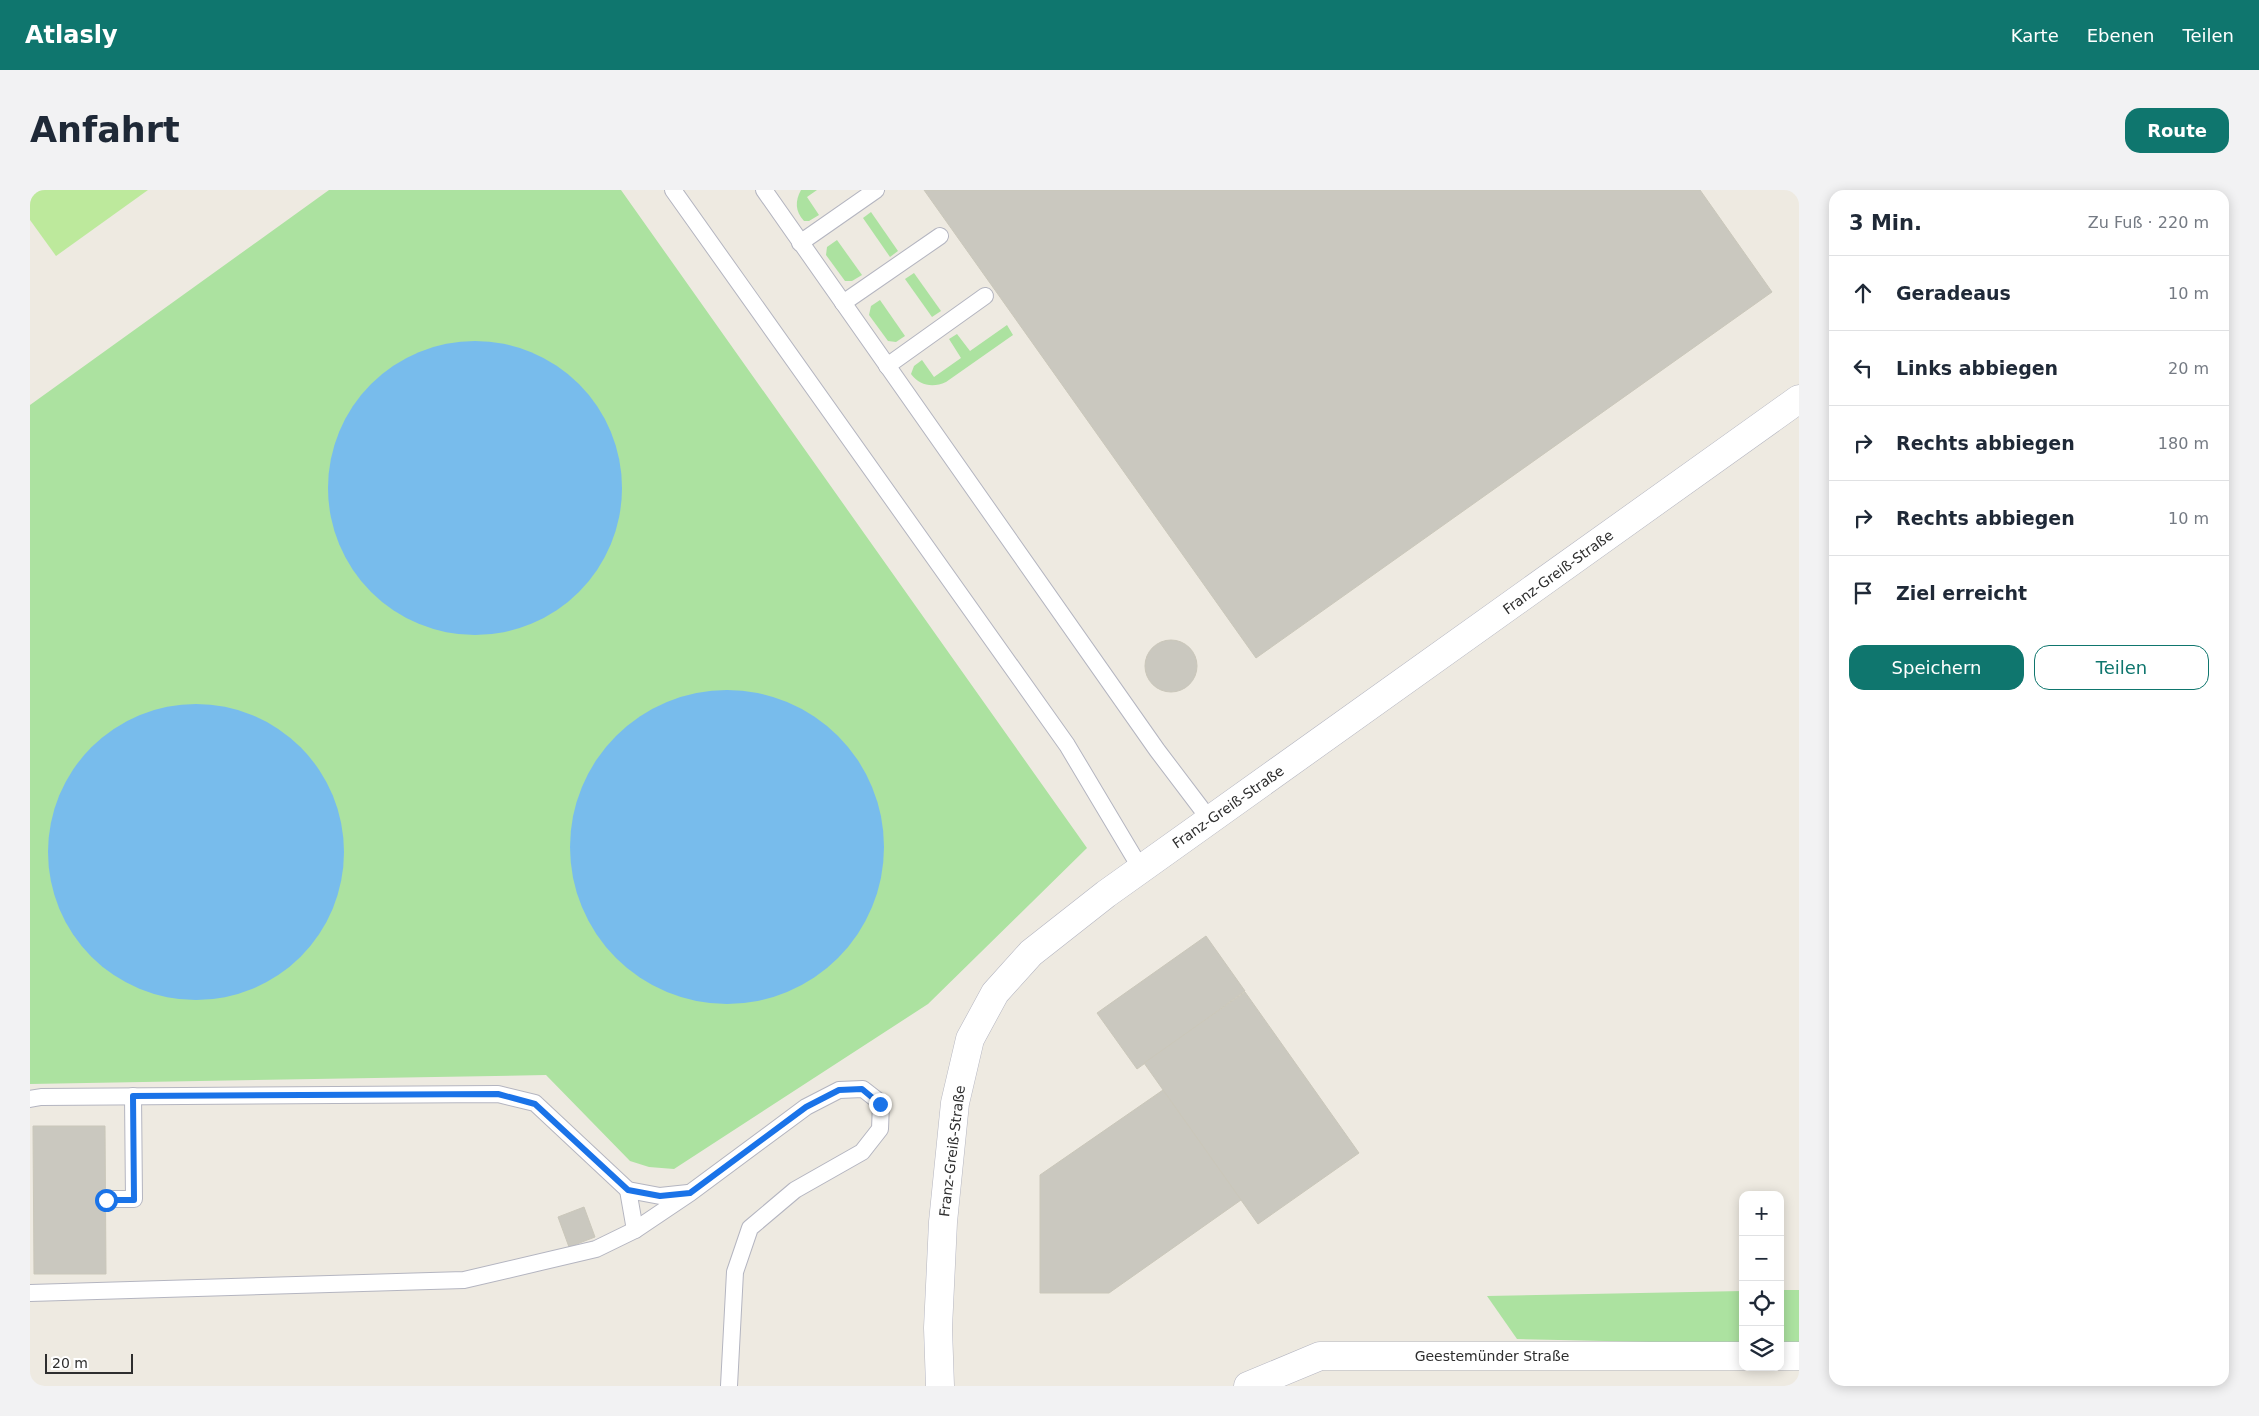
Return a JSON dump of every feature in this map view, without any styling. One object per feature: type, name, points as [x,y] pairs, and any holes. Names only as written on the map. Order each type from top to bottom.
[{"type":"street","name":"Franz-Greiß-Straße","points":[[940,1386],[938,1328],[943,1222],[955,1104],[970,1040],[995,993],[1031,953],[1106,894],[1799,399]]},
{"type":"street","name":"Geestemünder Straße","points":[[1248,1386],[1320,1356],[1739,1356]]},
{"type":"street","points":[[1784,1356],[1799,1356]]},
{"type":"lane","points":[[673,190],[1067,745],[1141,869]]},
{"type":"lane","points":[[764,190],[1157,750],[1210,820]]},
{"type":"lane","points":[[800,243],[876,190]]},
{"type":"lane","points":[[843,303],[940,236]]},
{"type":"lane","points":[[887,366],[985,296]]},
{"type":"lane","points":[[30,1293],[464,1280],[596,1249],[635,1230],[690,1193],[806,1107],[839,1090],[862,1089],[880,1104],[880,1129],[862,1152],[795,1190],[750,1228],[735,1272],[729,1386]]},
{"type":"lane","points":[[30,1099],[41,1097],[133,1096],[498,1094],[535,1104],[628,1190],[660,1196],[690,1193]]},
{"type":"lane","points":[[106,1200],[134,1200],[133,1096]]},
{"type":"lane","points":[[628,1190],[635,1230]]},
{"type":"green space","points":[[30,190],[148,190],[56,256],[30,220]]},
{"type":"green space","points":[[329,190],[621,190],[1087,848],[928,1004],[674,1169],[649,1167],[630,1161],[546,1075],[30,1084],[30,405]]},
{"type":"green space","points":[[801,190],[817,190],[807,197],[819,215],[809,221],[804,221],[798,210],[797,202]]},
{"type":"green space","points":[[871,212],[898,251],[890,257],[863,218]]},
{"type":"green space","points":[[837,240],[862,275],[852,281],[845,281],[826,255],[827,247]]},
{"type":"green space","points":[[914,273],[941,311],[932,317],[905,279]]},
{"type":"green space","points":[[880,300],[905,336],[896,342],[888,341],[869,315],[871,306]]},
{"type":"green space","points":[[1007,325],[1013,335],[946,382],[927,385],[918,381],[911,374],[914,366],[922,360],[934,377],[961,358],[949,339],[957,334],[970,351]]},
{"type":"green space","points":[[1784,1290],[1799,1290],[1799,1345],[1784,1345]]},
{"type":"green space","points":[[1739,1291],[1739,1344],[1517,1339],[1487,1296]]},
{"type":"water","points":[[461,341],[489,341],[518,347],[544,358],[568,374],[589,395],[605,419],[616,445],[622,474],[622,502],[616,531],[611,544],[597,570],[579,592],[544,618],[518,629],[489,635],[461,635],[432,629],[406,618],[382,602],[361,581],[345,557],[334,531],[328,502],[328,474],[334,445],[345,419],[361,395],[382,374],[406,358],[432,347]]},
{"type":"water","points":[[727,690],[758,693],[787,702],[814,717],[838,736],[857,760],[872,787],[881,816],[884,847],[881,878],[872,907],[857,934],[838,958],[814,977],[787,992],[758,1001],[727,1004],[696,1001],[667,992],[640,977],[616,958],[597,934],[582,907],[573,878],[570,847],[573,816],[582,787],[597,760],[616,736],[640,717],[667,702],[696,693]]},
{"type":"water","points":[[196,704],[225,707],[253,715],[278,729],[301,747],[319,770],[333,795],[341,823],[344,852],[341,881],[333,909],[319,934],[301,957],[278,975],[253,989],[225,997],[196,1000],[167,997],[139,989],[114,975],[91,957],[73,934],[59,909],[51,881],[48,852],[51,823],[59,795],[73,770],[91,747],[114,729],[139,715],[167,707]]},
{"type":"building","points":[[924,190],[1700,190],[1772,292],[1256,658]]},
{"type":"building","points":[[1166,640],[1176,640],[1185,644],[1193,652],[1197,666],[1193,680],[1185,688],[1176,692],[1166,692],[1157,688],[1149,680],[1145,671],[1145,661],[1149,652],[1157,644]]},
{"type":"building","points":[[1206,936],[1245,991],[1137,1069],[1097,1013]]},
{"type":"building","points":[[1245,992],[1359,1153],[1258,1224],[1144,1063]]},
{"type":"building","points":[[1163,1090],[1241,1200],[1109,1293],[1040,1293],[1040,1175]]},
{"type":"building","points":[[33,1126],[105,1126],[106,1274],[34,1274]]},
{"type":"building","points":[[584,1207],[595,1237],[569,1247],[558,1217]]},
{"type":"route","points":[[106,1200],[134,1200],[133,1096],[498,1094],[535,1104],[628,1190],[660,1196],[690,1193],[806,1107],[839,1090],[862,1089],[880,1104]]}]
